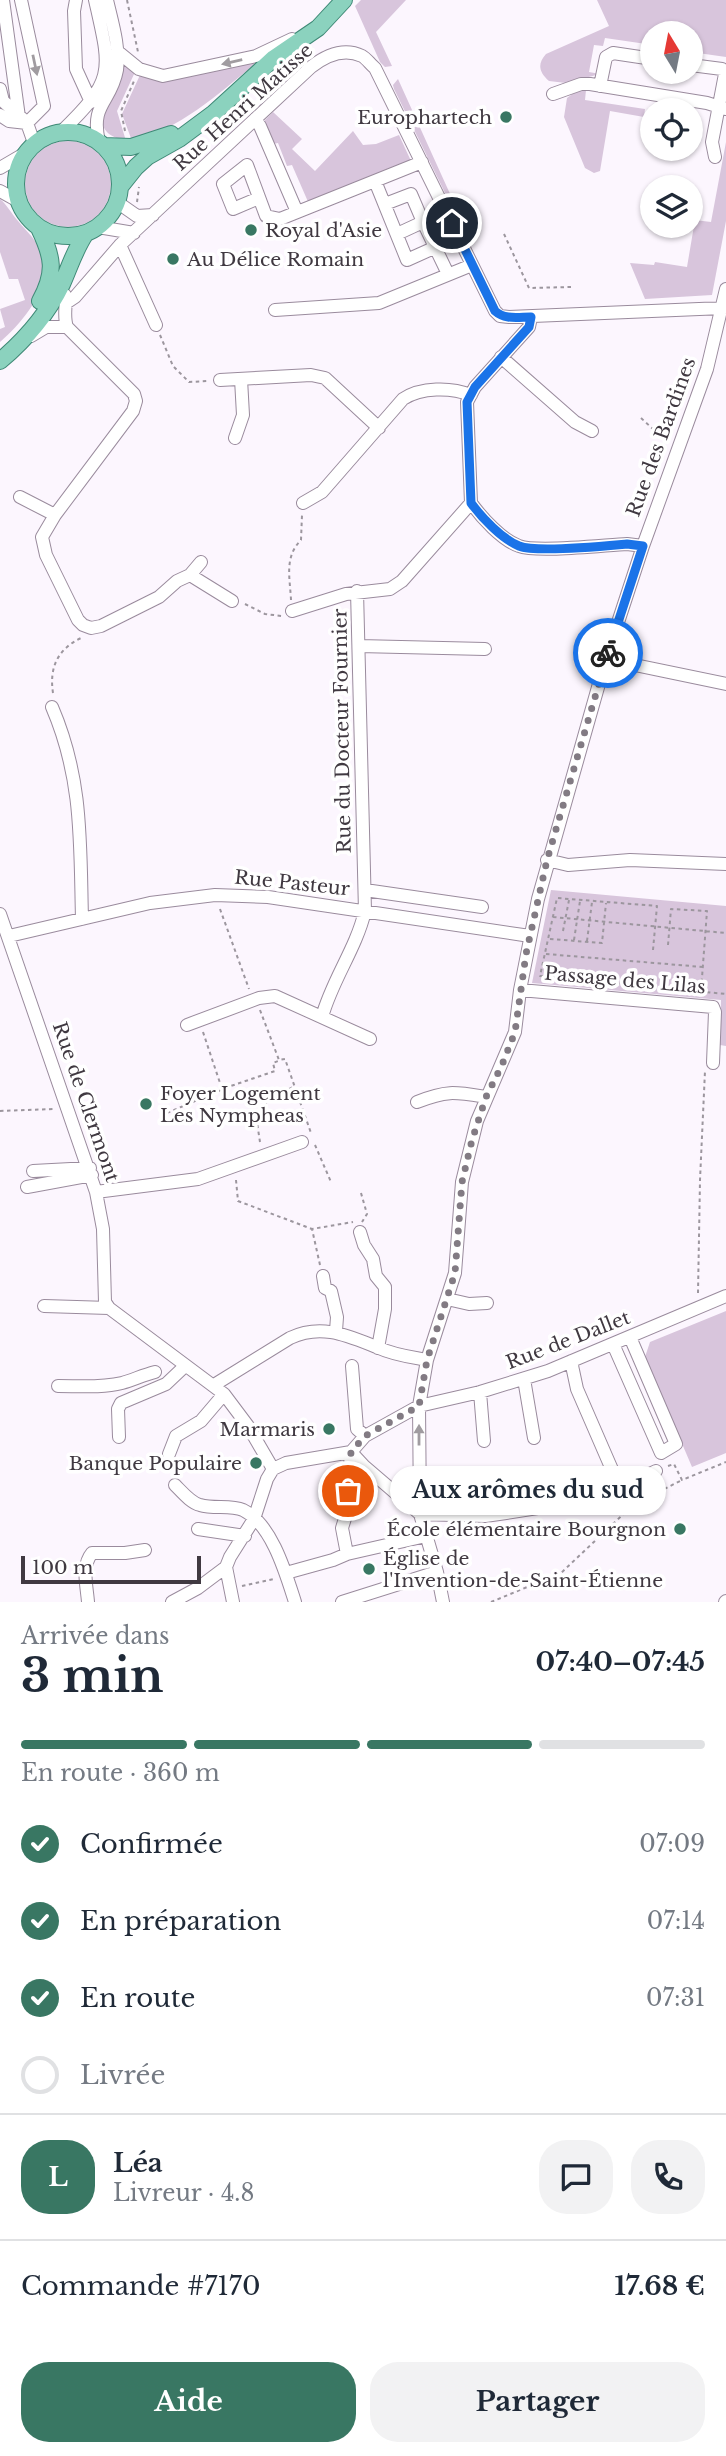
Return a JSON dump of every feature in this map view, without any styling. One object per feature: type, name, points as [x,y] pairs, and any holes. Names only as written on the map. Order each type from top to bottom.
[{"type":"main road","points":[[1,355],[24,340],[48,308],[62,284],[74,253],[92,230],[109,216],[136,167],[200,123],[274,58],[318,27],[344,0]]},
{"type":"main road","points":[[92,230],[62,236],[39,228],[30,221],[18,201],[15,185],[17,169],[29,149],[47,136],[61,132],[87,135],[102,144],[131,148],[200,123]]},
{"type":"main road","points":[[102,144],[117,165],[119,195]]},
{"type":"main road","points":[[1,355],[27,324],[49,286],[51,257],[39,228]]},
{"type":"street","points":[[0,167],[29,149],[2,0]]},
{"type":"street","points":[[0,115],[9,121],[23,120],[44,106],[21,0]]},
{"type":"street","points":[[76,0],[76,68],[91,102]]},
{"type":"street","points":[[61,132],[91,102],[102,85],[107,60],[95,0]]},
{"type":"street","points":[[102,144],[95,119],[117,71],[117,51],[107,0]]},
{"type":"street","points":[[117,51],[146,73],[173,75],[256,56],[318,27]]},
{"type":"street","name":"Rue Henri Matisse","points":[[66,303],[75,297],[120,245],[255,119],[326,56],[340,52],[361,55],[375,68],[495,311],[500,316],[531,317],[723,307]]},
{"type":"street","points":[[600,86],[608,55],[640,57]]},
{"type":"street","points":[[704,67],[724,71],[723,108],[712,142],[715,156]]},
{"type":"street","points":[[553,94],[581,84],[707,103],[723,108]]},
{"type":"street","points":[[0,89],[3,101],[23,120]]},
{"type":"street","points":[[255,119],[297,212]]},
{"type":"street","points":[[260,198],[266,216],[280,219],[422,162]]},
{"type":"street","points":[[375,181],[407,260],[436,247]]},
{"type":"street","points":[[0,191],[18,201]]},
{"type":"street","points":[[385,204],[411,194],[448,274]]},
{"type":"street","points":[[119,195],[137,216],[153,215]]},
{"type":"street","points":[[397,234],[423,222]]},
{"type":"street","points":[[92,230],[134,233]]},
{"type":"street","points":[[120,245],[156,325]]},
{"type":"street","points":[[275,310],[379,303],[472,265]]},
{"type":"street","points":[[62,284],[67,327],[134,394],[136,401],[133,411],[55,515],[42,537],[43,545],[78,620],[90,628],[101,626],[159,597],[177,581],[190,575],[201,562]]},
{"type":"street","name":"Rue des Bardines","points":[[419,1514],[419,1406],[427,1360],[455,1273],[462,1182],[477,1121],[515,1032],[530,936],[547,860],[606,659],[643,546],[707,369],[726,289]]},
{"type":"street","points":[[531,317],[529,327],[475,387],[467,402],[471,503],[509,541],[527,548],[627,544],[643,546]]},
{"type":"street","points":[[24,340],[46,327],[67,327]]},
{"type":"street","points":[[501,357],[575,422],[592,431]]},
{"type":"street","points":[[220,380],[311,375],[325,378],[379,428]]},
{"type":"street","points":[[235,438],[243,415],[241,379]]},
{"type":"street","points":[[303,503],[322,492],[403,399],[412,393],[459,390],[471,395]]},
{"type":"street","points":[[20,497],[55,515]]},
{"type":"street","points":[[292,611],[357,592],[390,589],[402,580],[471,503]]},
{"type":"street","points":[[190,575],[232,601]]},
{"type":"street","name":"Rue du Docteur Fournier","points":[[322,1017],[327,998],[360,931],[365,911],[357,592]]},
{"type":"street","points":[[359,646],[485,649]]},
{"type":"street","points":[[606,659],[726,684]]},
{"type":"street","points":[[52,707],[73,766],[79,813],[82,919]]},
{"type":"street","points":[[547,860],[568,865],[630,860],[726,864]]},
{"type":"street","points":[[365,890],[482,907]]},
{"type":"street","name":"Rue Pasteur","points":[[9,936],[150,903],[215,895],[268,897],[530,936]]},
{"type":"street","name":"Rue de Clermont","points":[[0,914],[91,1171],[103,1229],[104,1295],[109,1308]]},
{"type":"street","name":"Passage des Lilas","points":[[520,990],[713,1007],[713,1063]]},
{"type":"street","points":[[193,1023],[254,999],[275,996],[370,1039]]},
{"type":"street","points":[[417,1102],[452,1091],[486,1097]]},
{"type":"street","points":[[96,1192],[198,1179],[302,1142]]},
{"type":"street","points":[[33,1171],[91,1171]]},
{"type":"street","points":[[27,1187],[91,1171]]},
{"type":"street","points":[[362,1226],[364,1245],[373,1259],[376,1276],[385,1287],[385,1310],[378,1348]]},
{"type":"street","points":[[323,1276],[325,1288],[331,1291],[337,1317],[336,1331]]},
{"type":"street","name":"Rue de Dallet","points":[[351,1452],[365,1436],[419,1406],[524,1379],[726,1296]]},
{"type":"street","points":[[447,1299],[470,1304],[487,1303]]},
{"type":"street","points":[[44,1306],[109,1308],[219,1390],[248,1426],[273,1469]]},
{"type":"street","points":[[169,1454],[176,1436],[201,1421],[219,1390],[302,1332],[336,1331],[378,1348],[427,1360]]},
{"type":"street","points":[[612,1344],[661,1453],[676,1444],[630,1337]]},
{"type":"street","points":[[571,1361],[577,1388],[620,1488],[656,1471]]},
{"type":"street","points":[[58,1386],[123,1383],[141,1375],[185,1366]]},
{"type":"street","points":[[119,1437],[118,1409],[121,1403],[166,1384],[185,1366]]},
{"type":"street","points":[[352,1366],[357,1429],[365,1436]]},
{"type":"street","points":[[524,1379],[534,1438]]},
{"type":"street","points":[[480,1392],[484,1441]]},
{"type":"street","points":[[172,1602],[198,1588],[226,1567],[254,1519],[273,1469],[286,1463],[351,1452]]},
{"type":"street","points":[[351,1452],[419,1514],[437,1572],[443,1602]]},
{"type":"street","points":[[346,1554],[342,1528],[351,1452]]},
{"type":"street","points":[[419,1514],[485,1516],[506,1513],[544,1507],[618,1484]]},
{"type":"street","points":[[175,1485],[197,1505],[241,1509],[254,1519],[274,1545],[295,1602]]},
{"type":"street","points":[[198,1529],[245,1536]]},
{"type":"street","points":[[287,1575],[346,1554],[426,1536]]},
{"type":"street","points":[[88,1602],[85,1585],[88,1558],[92,1553],[145,1550]]},
{"type":"street","points":[[226,1567],[233,1602]]},
{"type":"street","points":[[342,1602],[437,1572]]},
{"type":"path","points":[[127,0],[138,51]]},
{"type":"path","points":[[125,130],[121,111],[137,74]]},
{"type":"path","points":[[133,210],[138,198],[139,183]]},
{"type":"path","points":[[504,234],[529,288],[572,287]]},
{"type":"path","points":[[156,325],[173,366],[189,382],[220,380]]},
{"type":"path","points":[[641,418],[668,443],[678,447]]},
{"type":"path","points":[[232,601],[237,600],[265,614],[291,617],[289,558],[292,549],[301,540],[303,503]]},
{"type":"path","points":[[52,707],[55,702],[52,671],[57,658],[64,648],[80,638]]},
{"type":"path","points":[[215,895],[279,1060]]},
{"type":"path","points":[[653,950],[657,906],[557,898],[540,976],[726,994]]},
{"type":"path","points":[[563,931],[569,899]]},
{"type":"path","points":[[574,941],[580,900]]},
{"type":"path","points":[[587,942],[592,901]]},
{"type":"path","points":[[549,939],[602,943],[606,902]]},
{"type":"path","points":[[668,945],[671,909],[708,911],[701,991]]},
{"type":"path","points":[[553,917],[726,933]]},
{"type":"path","points":[[545,954],[703,967]]},
{"type":"path","points":[[193,1023],[222,1089]]},
{"type":"path","points":[[167,1113],[222,1089],[275,1071],[273,1063],[285,1059],[321,1162],[331,1182]]},
{"type":"path","points":[[700,1308],[698,1222],[703,1101],[706,1066],[713,1063]]},
{"type":"path","points":[[264,1156],[256,1116],[269,1099],[294,1086]]},
{"type":"path","points":[[0,1111],[68,1108]]},
{"type":"path","points":[[231,1168],[237,1184],[238,1201],[312,1229],[362,1226],[367,1213],[361,1193]]},
{"type":"path","points":[[312,1229],[323,1276]]},
{"type":"path","points":[[491,1602],[561,1573],[633,1505],[682,1480],[726,1462]]},
{"type":"path","points":[[656,1471],[674,1464],[682,1480]]},
{"type":"path","points":[[230,1588],[287,1575]]},
{"type":"shaded area","points":[[361,0],[406,0],[376,32],[392,66],[385,67],[380,62],[355,6]]},
{"type":"shaded area","points":[[597,0],[726,0],[726,57],[704,54],[704,21],[640,21],[640,43],[605,38],[603,46],[594,45],[589,72],[600,74],[566,83],[549,81],[543,74],[541,61],[546,54],[609,26]]},
{"type":"shaded area","points":[[253,61],[255,64],[182,120],[166,129],[132,141],[122,114],[140,75],[159,80]]},
{"type":"shaded area","points":[[124,63],[135,72],[117,111],[126,141],[107,131],[102,119],[120,83]]},
{"type":"shaded area","points":[[398,79],[451,196],[448,199],[394,89],[393,85]]},
{"type":"shaded area","points":[[586,90],[585,100],[640,108],[640,116],[610,111],[600,171],[594,173],[585,168],[564,117],[567,98],[575,92]]},
{"type":"shaded area","points":[[273,112],[302,139],[292,149],[315,171],[353,131],[363,145],[376,144],[399,135],[411,161],[309,204],[292,165],[287,166],[278,143],[273,144],[264,121]]},
{"type":"shaded area","points":[[68,141],[92,148],[104,160],[111,184],[104,208],[92,220],[68,227],[44,220],[32,208],[25,184],[32,160],[44,148]]},
{"type":"shaded area","points":[[726,142],[726,221],[712,295],[645,299],[630,263],[654,265],[655,262],[687,267],[692,238],[703,238],[703,221],[711,222]]},
{"type":"shaded area","points":[[0,199],[36,242],[45,269],[39,293],[33,304],[0,342],[0,329],[5,327],[0,309],[25,300],[18,279],[9,279],[0,252]]},
{"type":"shaded area","points":[[551,890],[726,906],[726,1046],[720,1045],[721,1000],[532,983]]},
{"type":"shaded area","points":[[726,1311],[726,1453],[692,1467],[645,1357],[650,1342]]},
{"type":"way so far","points":[[348,1491],[351,1452],[365,1436],[419,1406],[427,1360],[455,1273],[462,1182],[472,1140],[486,1097],[515,1032],[526,954],[547,860],[608,653]]},
{"type":"place","name":"Europhartech","points":[[506,117]]},
{"type":"place","name":"Royal d'Asie","points":[[251,230]]},
{"type":"place","name":"Au Délice Romain","points":[[173,259]]},
{"type":"place","name":"Foyer Logement Les Nympheas","points":[[146,1104]]},
{"type":"place","name":"Marmaris","points":[[329,1429]]},
{"type":"place","name":"Banque Populaire","points":[[256,1463]]},
{"type":"place","name":"Aux arômes du sud","points":[[348,1491]]},
{"type":"place","name":"École élémentaire Bourgnon","points":[[680,1529]]},
{"type":"place","name":"Église de l'Invention-de-Saint-Étienne","points":[[369,1569]]},
{"type":"route","points":[[452,223],[495,311],[500,316],[531,317],[529,327],[475,387],[467,402],[471,503],[509,541],[518,546],[643,546],[608,653]]}]
